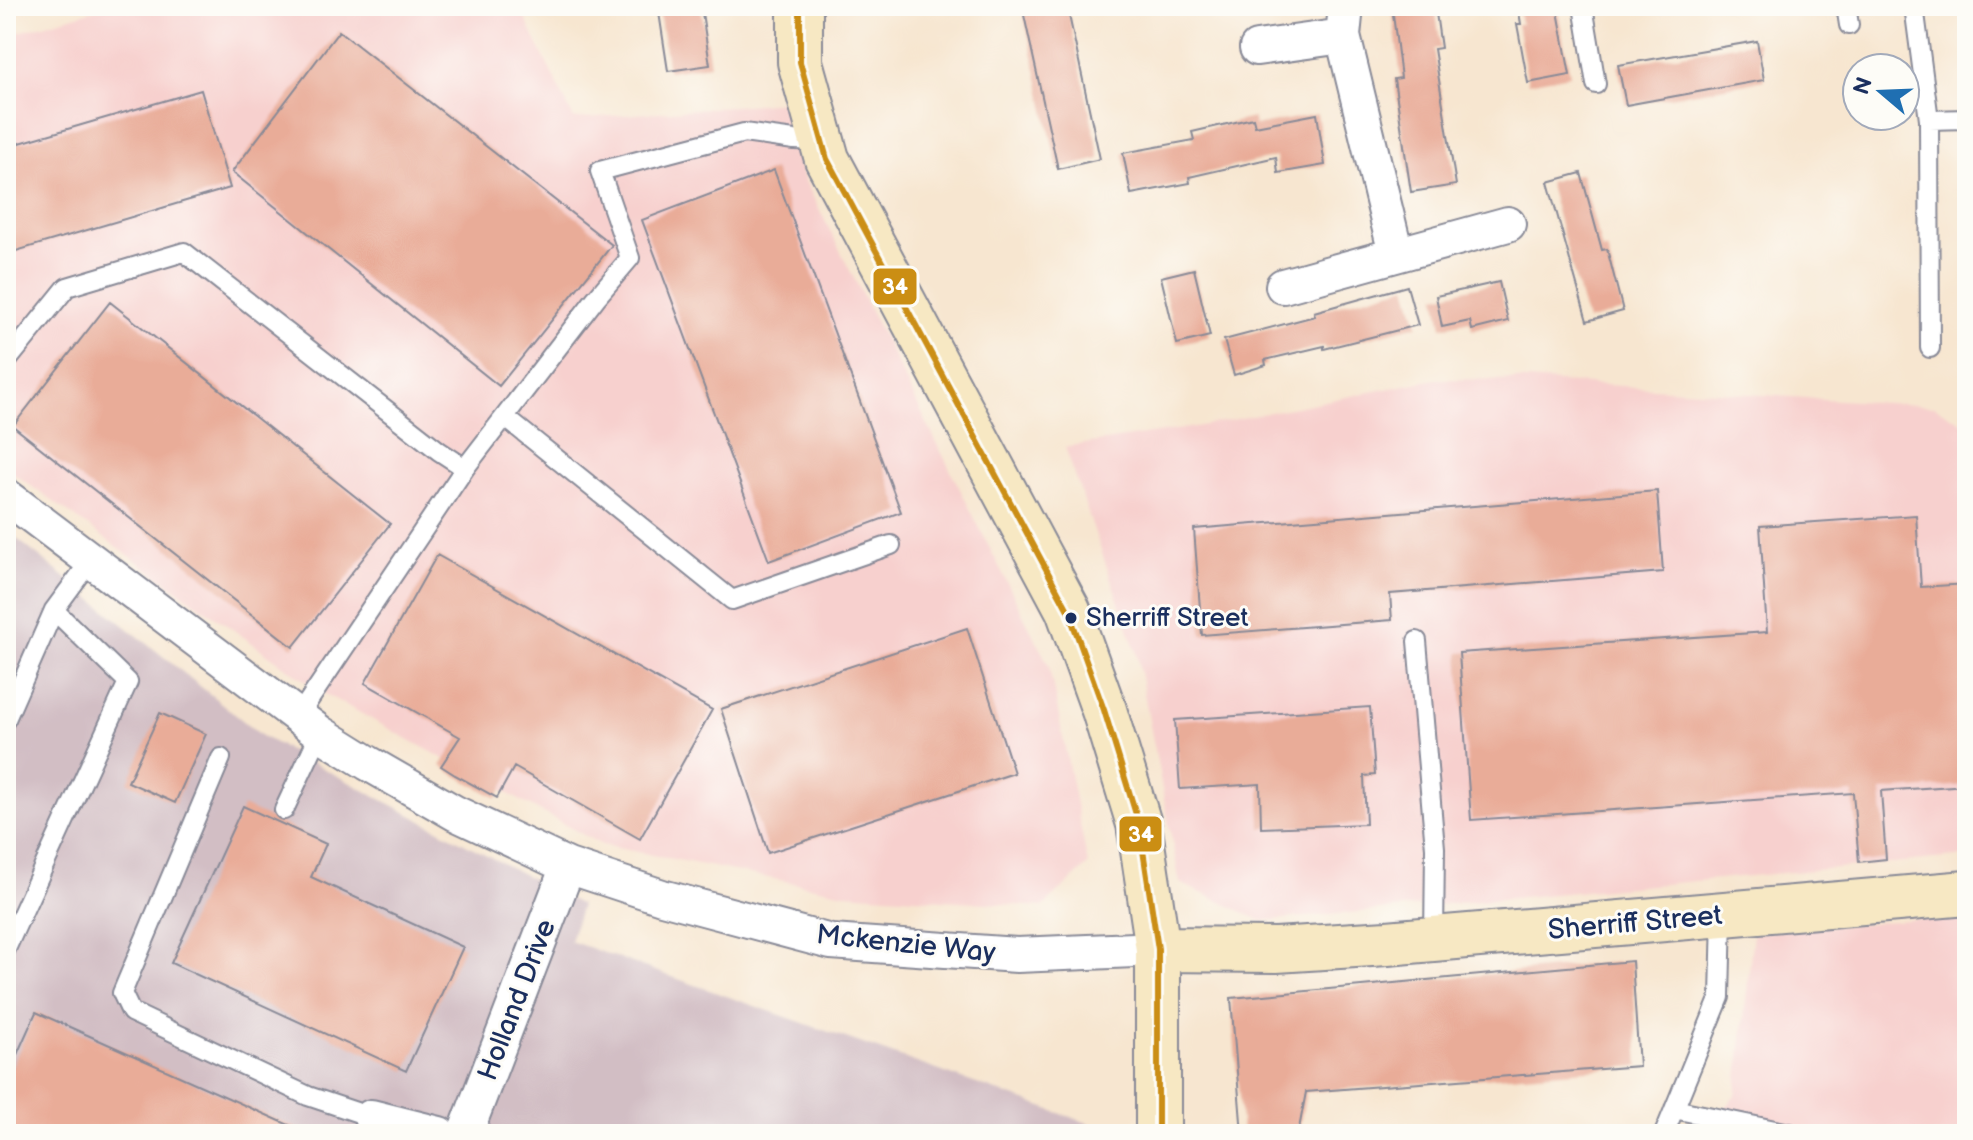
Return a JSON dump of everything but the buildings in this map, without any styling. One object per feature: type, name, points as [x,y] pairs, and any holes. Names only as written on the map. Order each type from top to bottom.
[{"type":"main road","points":[[800,6],[800,62],[827,159],[1068,610],[1104,710],[1139,824],[1158,949],[1158,1134]]},
{"type":"main road","name":"Sherriff Street","points":[[1158,949],[1276,950],[1967,893]]},
{"type":"street","points":[[1257,48],[1345,21],[1396,254]]},
{"type":"street","points":[[1283,286],[1508,224]]},
{"type":"street","name":"Mckenzie Way","points":[[6,496],[309,725],[455,813],[568,866],[662,897],[831,942],[1017,955],[1158,949]]},
{"type":"street","name":"Holland Drive","points":[[465,1134],[568,866]]},
{"type":"street","points":[[371,1117],[439,1134]]},
{"type":"lane","points":[[1583,6],[1596,84]]},
{"type":"lane","points":[[1846,6],[1849,25]]},
{"type":"lane","points":[[1914,6],[1929,120],[1930,348]]},
{"type":"lane","points":[[1929,120],[1967,119]]},
{"type":"lane","points":[[284,810],[309,725],[465,468],[630,258],[600,171],[744,133],[822,141]]},
{"type":"lane","points":[[7,361],[67,287],[184,252],[465,468]]},
{"type":"lane","points":[[506,418],[732,600],[891,545]]},
{"type":"lane","points":[[6,719],[54,610],[91,560]]},
{"type":"lane","points":[[6,949],[128,682],[54,610]]},
{"type":"lane","points":[[1417,641],[1435,848],[1434,939]]},
{"type":"lane","points":[[221,758],[122,993],[131,1012],[308,1096],[371,1117]]},
{"type":"lane","points":[[1664,1134],[1720,997],[1722,915]]},
{"type":"lane","points":[[1674,1109],[1794,1134]]},
{"type":"shaded area","points":[[108,6],[519,6],[574,119],[784,102],[804,179],[1049,666],[1088,865],[1043,907],[845,893],[602,845],[318,690],[6,468],[6,36]]},
{"type":"shaded area","points":[[1436,379],[1527,380],[1934,406],[1967,425],[1967,856],[1262,921],[1180,883],[1136,651],[1065,447],[1196,427]]},
{"type":"shaded area","points":[[6,530],[262,736],[581,905],[570,941],[1119,1134],[6,1134]]},
{"type":"shaded area","points":[[1967,915],[1967,1134],[1702,1134],[1736,1096],[1753,933]]},
{"type":"transit line","name":"34","points":[[800,6],[800,62],[827,159],[1068,610],[1104,710],[1139,824],[1158,949],[1158,1134]]},
{"type":"place","name":"Sherriff Street","points":[[1071,618]]}]
